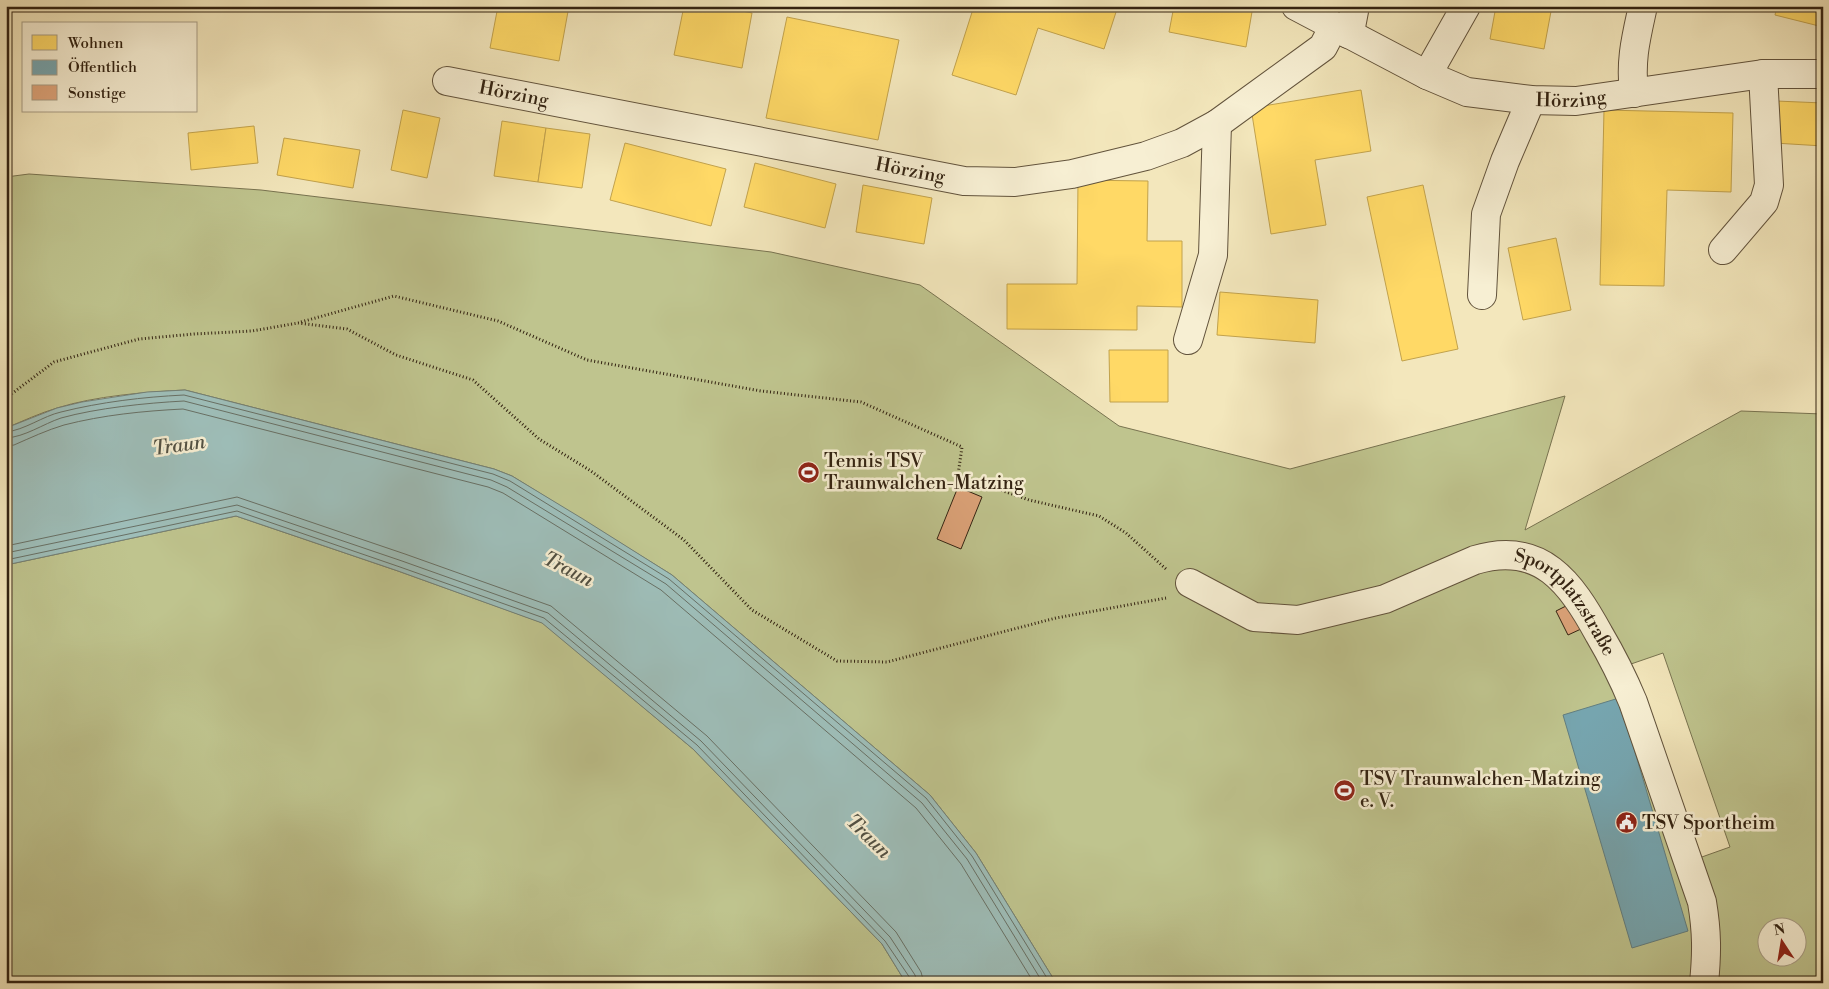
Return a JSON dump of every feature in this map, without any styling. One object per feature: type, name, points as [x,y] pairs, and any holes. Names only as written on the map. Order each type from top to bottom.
[{"type":"street","name":"Hörzing","points":[[1296,6],[1427,75],[1466,92],[1531,100],[1576,101],[1763,74],[1823,74]]},
{"type":"street","points":[[1341,30],[1351,27],[1355,6]]},
{"type":"street","points":[[1427,75],[1466,6]]},
{"type":"street","points":[[1634,93],[1632,76],[1633,54],[1643,6]]},
{"type":"street","name":"Hörzing","points":[[447,81],[964,181],[1015,182],[1072,174],[1146,156],[1182,143],[1217,124],[1324,47],[1341,30]]},
{"type":"street","points":[[1722,250],[1764,202],[1769,185],[1763,74]]},
{"type":"street","points":[[1482,294],[1486,214],[1505,161],[1531,100]]},
{"type":"street","points":[[1188,340],[1213,255],[1217,124]]},
{"type":"street","name":"Sportplatzstraße","points":[[1199,589],[1254,617],[1298,620],[1385,599],[1475,560],[1491,556],[1509,554],[1526,558],[1544,565],[1562,578],[1582,602],[1615,662],[1633,702],[1702,902],[1707,952],[1704,983]]},
{"type":"path","points":[[6,398],[54,362],[139,339],[252,331],[298,323],[394,296],[498,321],[587,360],[761,392],[861,402],[962,447],[958,475],[1029,500],[1098,516],[1126,533],[1171,574],[1199,589]]},
{"type":"path","points":[[298,323],[347,329],[396,355],[473,380],[539,439],[591,471],[684,540],[752,610],[837,661],[887,662],[1056,618],[1164,598],[1199,589]]},
{"type":"green space","points":[[29,174],[261,190],[771,252],[920,285],[1119,426],[1290,469],[1565,396],[1525,530],[1741,411],[1823,414],[1823,983],[1056,983],[976,853],[930,795],[672,575],[512,476],[494,469],[185,390],[137,393],[87,400],[51,410],[6,428],[6,177]],"holes":[[[1663,653],[1730,847],[1699,858],[1631,664]]]},
{"type":"green space","points":[[236,516],[543,623],[693,749],[882,944],[906,983],[6,983],[6,565]]},
{"type":"water","name":"Traun","points":[[185,390],[494,469],[512,476],[672,575],[930,795],[976,853],[1056,983],[906,983],[882,944],[693,749],[542,623],[398,571],[236,516],[6,565],[6,428],[57,408],[82,402],[147,392]]},
{"type":"building: Wohnen","points":[[498,6],[569,6],[559,61],[490,48]]},
{"type":"building: Wohnen","points":[[684,6],[718,6],[752,13],[742,68],[674,55]]},
{"type":"building: Wohnen","points":[[974,6],[1118,6],[1104,49],[1038,28],[1016,95],[952,75]]},
{"type":"building: Wohnen","points":[[1174,6],[1253,6],[1246,47],[1169,32]]},
{"type":"building: Wohnen","points":[[1496,6],[1552,6],[1544,49],[1490,39]]},
{"type":"building: Wohnen","points":[[1777,6],[1823,6],[1823,27],[1775,15]]},
{"type":"building: Wohnen","points":[[787,17],[899,40],[878,140],[766,118]]},
{"type":"building: Wohnen","points":[[1361,90],[1371,151],[1315,160],[1326,225],[1271,234],[1251,108]]},
{"type":"building: Wohnen","points":[[1776,101],[1823,103],[1823,146],[1774,143]]},
{"type":"building: Wohnen","points":[[403,110],[440,118],[427,178],[391,170]]},
{"type":"building: Wohnen","points":[[1604,110],[1733,113],[1731,192],[1667,190],[1664,286],[1600,285]]},
{"type":"building: Wohnen","points":[[502,121],[546,128],[538,182],[494,176]]},
{"type":"building: Wohnen","points":[[254,126],[258,163],[191,170],[188,133]]},
{"type":"building: Wohnen","points":[[546,128],[590,134],[582,188],[538,182]]},
{"type":"building: Wohnen","points":[[284,138],[360,150],[353,188],[277,175]]},
{"type":"building: Wohnen","points":[[625,143],[726,169],[711,226],[610,200]]},
{"type":"building: Wohnen","points":[[755,163],[836,184],[825,228],[744,207]]},
{"type":"building: Wohnen","points":[[1078,180],[1148,181],[1147,241],[1182,241],[1182,307],[1137,306],[1137,330],[1007,329],[1007,284],[1077,284]]},
{"type":"building: Wohnen","points":[[863,185],[932,198],[924,244],[856,232]]},
{"type":"building: Wohnen","points":[[1423,185],[1458,349],[1402,361],[1367,197]]},
{"type":"building: Wohnen","points":[[1556,238],[1571,310],[1523,320],[1508,248]]},
{"type":"building: Wohnen","points":[[1220,292],[1318,300],[1315,343],[1217,335]]},
{"type":"building: Wohnen","points":[[1109,350],[1168,350],[1168,402],[1110,402]]},
{"type":"building: Öffentlich","name":"TSV Sportheim","points":[[1619,698],[1688,931],[1632,948],[1563,715]]},
{"type":"building: Sonstige","points":[[958,487],[982,497],[961,549],[937,539]]},
{"type":"building: Sonstige","points":[[1570,604],[1581,629],[1568,635],[1556,611]]},
{"type":"place","name":"Tennis TSV Traunwalchen-Matzing","points":[[808,472]]},
{"type":"place","name":"TSV Traunwalchen-Matzing e. V.","points":[[1344,790]]},
{"type":"place","name":"TSV Sportheim","points":[[1626,823]]}]
